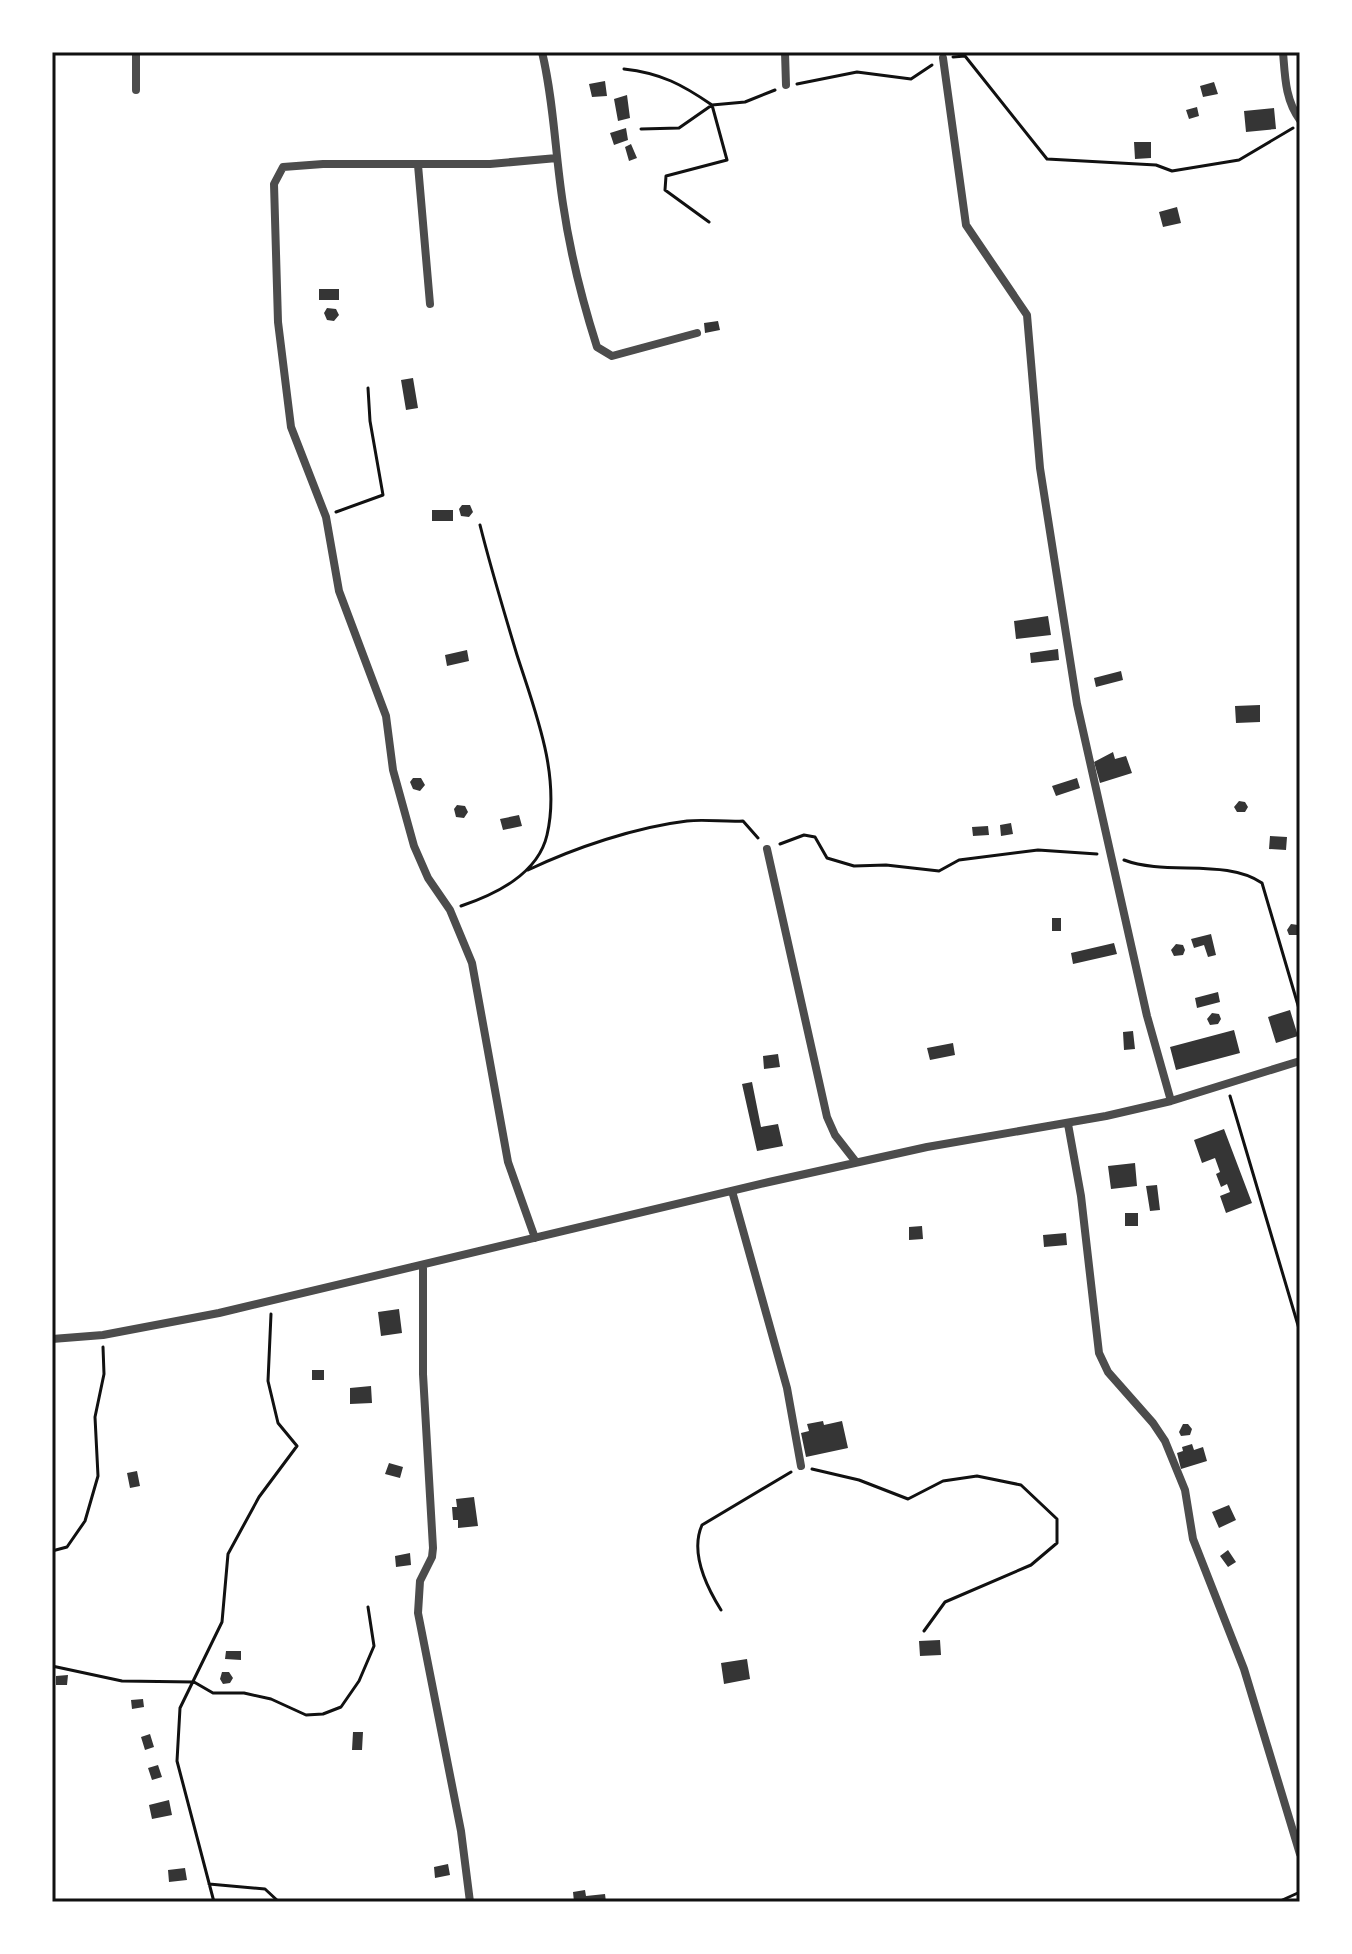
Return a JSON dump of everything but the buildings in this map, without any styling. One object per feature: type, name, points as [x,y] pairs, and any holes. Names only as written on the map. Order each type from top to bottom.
[{"type":"street","points":[[136,52],[136,90]]},
{"type":"street","points":[[542,52],[550,85],[568,232],[584,307],[597,347],[612,356],[697,333]]},
{"type":"street","points":[[785,52],[786,85]]},
{"type":"street","points":[[1283,52],[1288,97],[1300,122]]},
{"type":"street","points":[[943,58],[966,225],[1027,315],[1040,468],[1077,704],[1147,1016],[1171,1101]]},
{"type":"street","points":[[535,1238],[508,1162],[472,963],[450,910],[428,878],[407,822],[393,770],[386,716],[339,591],[326,517],[291,427],[278,322],[274,184],[283,167],[348,163],[490,164],[557,158]]},
{"type":"street","points":[[418,165],[430,304]]},
{"type":"street","points":[[767,849],[827,1117],[831,1128],[856,1162]]},
{"type":"street","points":[[52,1339],[103,1335],[219,1313],[856,1162],[1068,1124],[1171,1101],[1300,1061]]},
{"type":"street","points":[[1068,1124],[1081,1196],[1099,1353],[1108,1372],[1165,1441],[1185,1490],[1193,1539],[1244,1669],[1300,1854]]},
{"type":"street","points":[[732,1191],[787,1388],[801,1466]]},
{"type":"street","points":[[423,1265],[423,1374],[433,1548],[420,1581],[418,1613],[461,1831],[470,1902]]},
{"type":"path","points":[[641,129],[679,128],[712,105],[745,102],[786,85],[857,72],[911,79],[943,58],[965,56],[1047,159],[1156,165],[1172,171],[1239,160],[1300,122]]},
{"type":"path","points":[[624,69],[679,82],[712,105],[727,160],[666,176],[665,190],[709,222]]},
{"type":"path","points":[[326,517],[383,495],[370,421],[368,388]]},
{"type":"path","points":[[480,525],[544,742],[550,794],[547,837],[528,870]]},
{"type":"path","points":[[450,910],[492,895],[528,870],[567,851],[649,828],[689,821],[743,821],[767,849],[804,835],[815,837],[827,858],[854,866],[886,865],[939,871],[959,860],[1038,850],[1109,855],[1151,866],[1251,875],[1262,883],[1300,1012]]},
{"type":"path","points":[[1226,1085],[1300,1332]]},
{"type":"path","points":[[214,1902],[177,1761],[180,1708],[222,1622],[228,1554],[259,1497],[297,1446],[278,1423],[268,1381],[272,1300]]},
{"type":"path","points":[[52,1551],[67,1547],[85,1521],[98,1476],[95,1417],[104,1374],[103,1335]]},
{"type":"path","points":[[721,1610],[705,1586],[697,1537],[702,1525],[801,1466],[859,1480],[908,1499],[943,1481],[977,1476],[1021,1485],[1057,1519],[1057,1543],[1031,1565],[945,1602],[924,1631]]},
{"type":"path","points":[[52,1666],[122,1681],[194,1682],[213,1693],[244,1693],[271,1699],[306,1715],[323,1714],[341,1707],[359,1681],[374,1646],[368,1607]]},
{"type":"path","points":[[209,1884],[265,1889],[279,1902]]},
{"type":"path","points":[[1278,1902],[1300,1892]]}]
